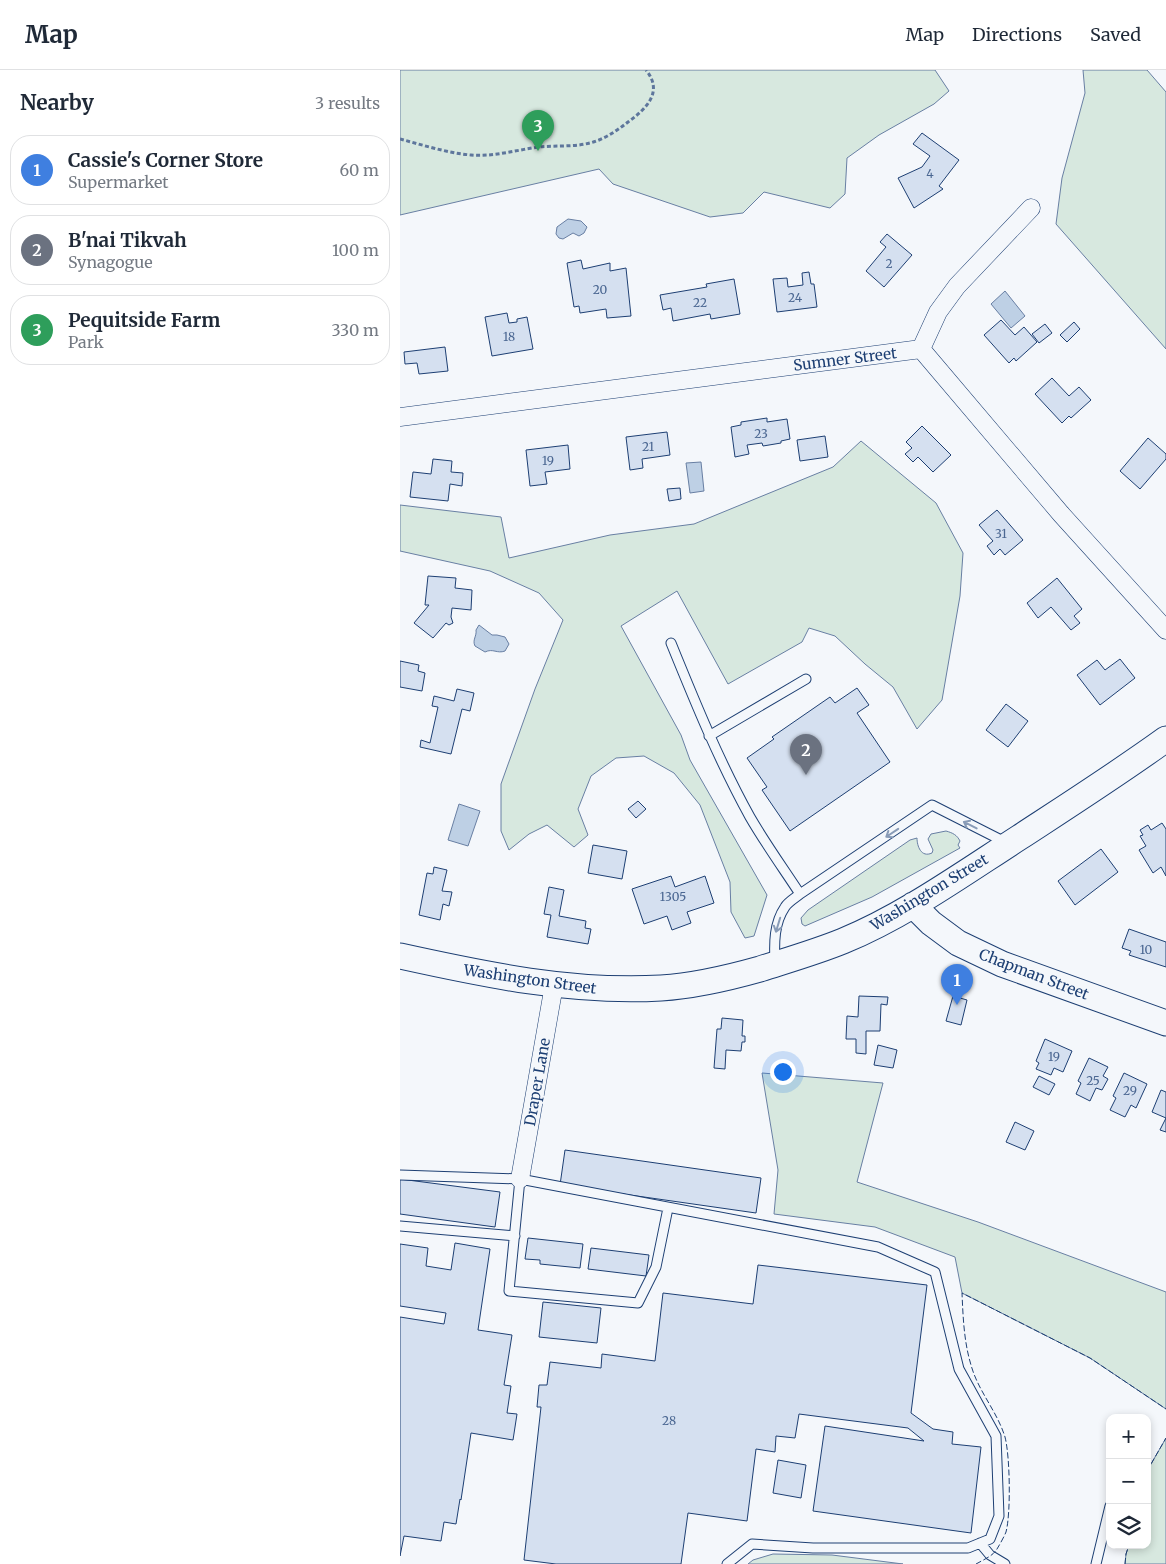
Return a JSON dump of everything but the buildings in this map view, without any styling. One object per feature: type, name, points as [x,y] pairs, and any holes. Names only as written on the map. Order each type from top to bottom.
[{"type":"main road","name":"Washington Street","points":[[400,956],[484,975],[604,990],[663,988],[731,977],[803,956],[845,940],[913,905],[1166,739]]},
{"type":"main road","name":"Chapman Street","points":[[913,905],[931,923],[958,943],[1002,964],[1166,1023]]},
{"type":"street","points":[[1031,208],[1008,235],[957,286],[938,312],[921,350],[1061,514],[1166,630]]},
{"type":"street","name":"Sumner Street","points":[[400,417],[921,350]]},
{"type":"street","name":"Draper Lane","points":[[520,1179],[554,985]]},
{"type":"lane","points":[[671,643],[709,736],[751,817],[800,894]]},
{"type":"lane","points":[[709,736],[806,679]]},
{"type":"lane","points":[[775,964],[774,940],[777,926],[785,907],[800,894],[932,806],[1008,844]]},
{"type":"lane","points":[[400,1175],[520,1179],[878,1248],[935,1272],[959,1369],[996,1436],[999,1516],[990,1539],[968,1548],[813,1548],[752,1544],[727,1564]]},
{"type":"lane","points":[[520,1179],[509,1291],[638,1303],[656,1267],[668,1208]]},
{"type":"lane","points":[[400,1226],[515,1236]]},
{"type":"lane","points":[[1096,1564],[1106,1523]]},
{"type":"lane","points":[[980,1543],[990,1555],[1006,1564]]},
{"type":"path","points":[[400,139],[471,155],[584,144],[599,140],[618,130],[644,110],[651,100],[653,91],[651,76],[646,70]]},
{"type":"shaded area","points":[[400,70],[935,70],[949,91],[934,104],[879,135],[847,158],[845,194],[830,208],[764,192],[743,213],[710,217],[613,184],[599,169],[400,215]]},
{"type":"shaded area","points":[[1083,70],[1147,70],[1166,92],[1166,349],[1056,224],[1062,178],[1085,93]]},
{"type":"shaded area","points":[[861,441],[936,503],[963,553],[960,596],[942,700],[917,729],[893,687],[835,636],[809,628],[802,642],[728,684],[677,591],[621,626],[681,735],[690,760],[767,895],[754,936],[745,938],[731,912],[730,882],[700,805],[674,773],[644,756],[616,758],[591,776],[578,809],[588,835],[574,847],[547,825],[529,834],[509,850],[501,831],[501,784],[535,689],[563,620],[539,593],[490,571],[400,551],[400,505],[501,517],[509,558],[610,535],[694,524],[833,467]]},
{"type":"shaded area","points":[[946,831],[958,837],[960,848],[872,897],[805,926],[802,924],[801,918],[808,910],[910,840],[917,838],[922,853],[932,853],[933,850],[928,839],[931,834]]},
{"type":"shaded area","points":[[762,1073],[883,1083],[857,1182],[978,1222],[1166,1292],[1166,1409],[1090,1358],[962,1293],[955,1257],[875,1227],[774,1214],[778,1170]]},
{"type":"shaded area","points":[[1166,1438],[1166,1564],[1125,1564],[1128,1549],[1151,1549],[1151,1464]]},
{"type":"shaded area","points":[[773,1554],[832,1555],[903,1564],[748,1564],[753,1560]]},
{"type":"water","points":[[568,219],[581,221],[587,227],[584,233],[579,236],[573,233],[563,239],[559,238],[556,234],[557,227]]},
{"type":"water","points":[[1005,291],[1025,316],[1011,328],[991,304]]},
{"type":"water","points":[[701,462],[704,491],[690,493],[686,463]]},
{"type":"water","points":[[479,625],[492,635],[505,637],[509,644],[505,651],[485,652],[475,646],[476,630]]},
{"type":"water","points":[[459,804],[480,811],[468,846],[448,840]]},
{"type":"fence","points":[[976,1564],[988,1558],[995,1551],[1006,1532],[1009,1512],[1009,1470],[1007,1446],[1002,1428],[978,1384],[969,1356],[964,1329],[962,1293],[1090,1358],[1166,1409]]},
{"type":"fence","points":[[1151,1464],[1166,1438]]},
{"type":"fence","points":[[1125,1564],[1128,1549]]},
{"type":"place","name":"Pequitside Farm","points":[[538,151]]},
{"type":"place","name":"B'nai Tikvah","points":[[806,775]]},
{"type":"place","name":"Cassie's Corner Store","points":[[957,1005]]}]
